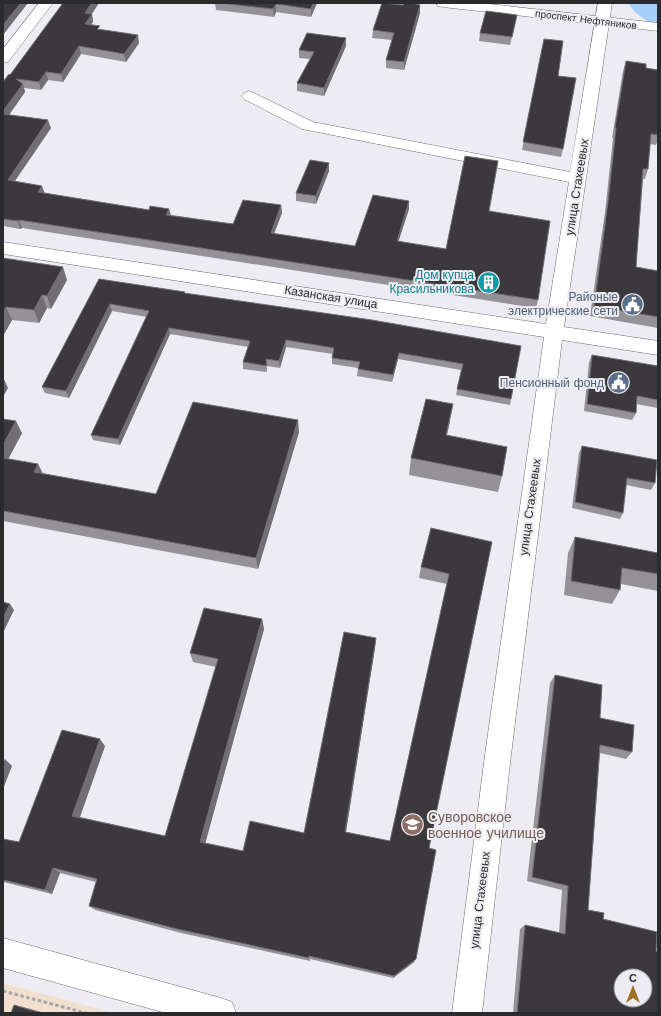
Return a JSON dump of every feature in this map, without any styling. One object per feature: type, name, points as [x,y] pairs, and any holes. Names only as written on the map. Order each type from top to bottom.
[{"type":"street","points":[[3,60],[46,3]]},
{"type":"street","name":"проспект Нефтяников","points":[[443,3],[604,12],[655,27]]},
{"type":"street","name":"улица Стахеевых","points":[[467,1013],[498,755],[554,331],[604,12]]},
{"type":"street","points":[[250,96],[308,126],[578,179]]},
{"type":"street","name":"Казанская улица","points":[[3,248],[658,348]]},
{"type":"street","points":[[3,953],[221,1013]]},
{"type":"path","points":[[3,991],[86,1013]]},
{"type":"shaded area","points":[[3,983],[113,1013],[3,1013]]},
{"type":"building","points":[[3,3],[21,3],[3,25]]},
{"type":"building","points":[[63,3],[92,3],[85,13],[92,14],[85,24],[100,26],[97,29],[138,35],[124,54],[79,46],[61,74],[46,72],[39,82],[16,79],[23,84],[3,111],[3,82],[9,74],[10,75]]},
{"type":"building","points":[[219,3],[313,3],[311,9],[276,4],[273,9]]},
{"type":"building","points":[[382,3],[403,5],[404,3],[412,3],[420,5],[404,62],[386,60],[394,33],[373,30]]},
{"type":"building","points":[[486,11],[517,15],[512,37],[480,33]]},
{"type":"building","points":[[307,33],[346,38],[324,88],[297,83],[314,52],[299,50]]},
{"type":"building","points":[[544,39],[563,41],[558,76],[576,78],[563,149],[523,142]]},
{"type":"building","points":[[626,61],[646,64],[646,68],[658,70],[658,135],[651,134],[648,169],[643,169],[636,267],[658,271],[658,317],[594,306],[608,202],[615,128]]},
{"type":"building","points":[[3,114],[48,120],[8,180],[42,186],[38,192],[149,210],[150,206],[169,209],[166,215],[233,224],[243,200],[281,205],[271,233],[355,246],[373,195],[409,201],[397,241],[446,249],[465,156],[498,161],[489,211],[550,221],[538,300],[19,220],[3,219]]},
{"type":"building","points":[[310,160],[329,163],[316,196],[296,193]]},
{"type":"building","points":[[3,258],[63,267],[47,296],[42,295],[34,310],[6,307],[3,312]]},
{"type":"building","points":[[99,279],[185,292],[184,293],[372,320],[521,346],[511,399],[457,389],[463,364],[399,353],[393,375],[358,369],[360,362],[332,358],[334,348],[286,340],[279,361],[266,359],[267,366],[243,362],[250,341],[169,328],[118,439],[91,435],[149,311],[110,304],[66,391],[42,387]]},
{"type":"building","points":[[592,355],[658,366],[658,400],[637,396],[636,413],[587,404]]},
{"type":"building","points":[[426,399],[453,404],[446,435],[507,447],[502,476],[411,458]]},
{"type":"building","points":[[193,402],[298,420],[256,558],[3,511],[3,458],[38,464],[34,472],[156,494]]},
{"type":"building","points":[[3,419],[16,421],[3,445]]},
{"type":"building","points":[[582,446],[657,460],[655,483],[627,478],[623,513],[575,502]]},
{"type":"building","points":[[431,528],[492,542],[429,848],[436,850],[416,959],[394,976],[309,956],[309,958],[177,929],[89,906],[97,879],[53,868],[45,890],[3,880],[3,839],[19,842],[62,730],[100,739],[72,816],[165,836],[218,659],[190,653],[204,608],[262,619],[200,842],[243,851],[250,821],[304,833],[344,632],[376,638],[345,832],[390,841],[449,574],[421,567]]},
{"type":"building","points":[[575,537],[658,553],[658,574],[622,568],[620,590],[571,581]]},
{"type":"building","points":[[3,602],[10,604],[3,618]]},
{"type":"building","points":[[555,675],[602,685],[600,718],[634,725],[632,752],[600,745],[588,910],[604,913],[603,919],[657,932],[656,951],[658,952],[658,1013],[517,1013],[525,925],[565,934],[568,886],[532,877]]},
{"type":"building","points":[[14,1005],[41,1013],[11,1013]]},
{"type":"waterway","points":[[641,3],[658,17]]},
{"type":"place","name":"Дом купца Красильникова","points":[[489,282]]},
{"type":"place","name":"Районые электрические сети","points":[[633,304]]},
{"type":"place","name":"Пенсионный фонд","points":[[619,383]]},
{"type":"place","name":"Суворовское военное училище","points":[[413,825]]}]
